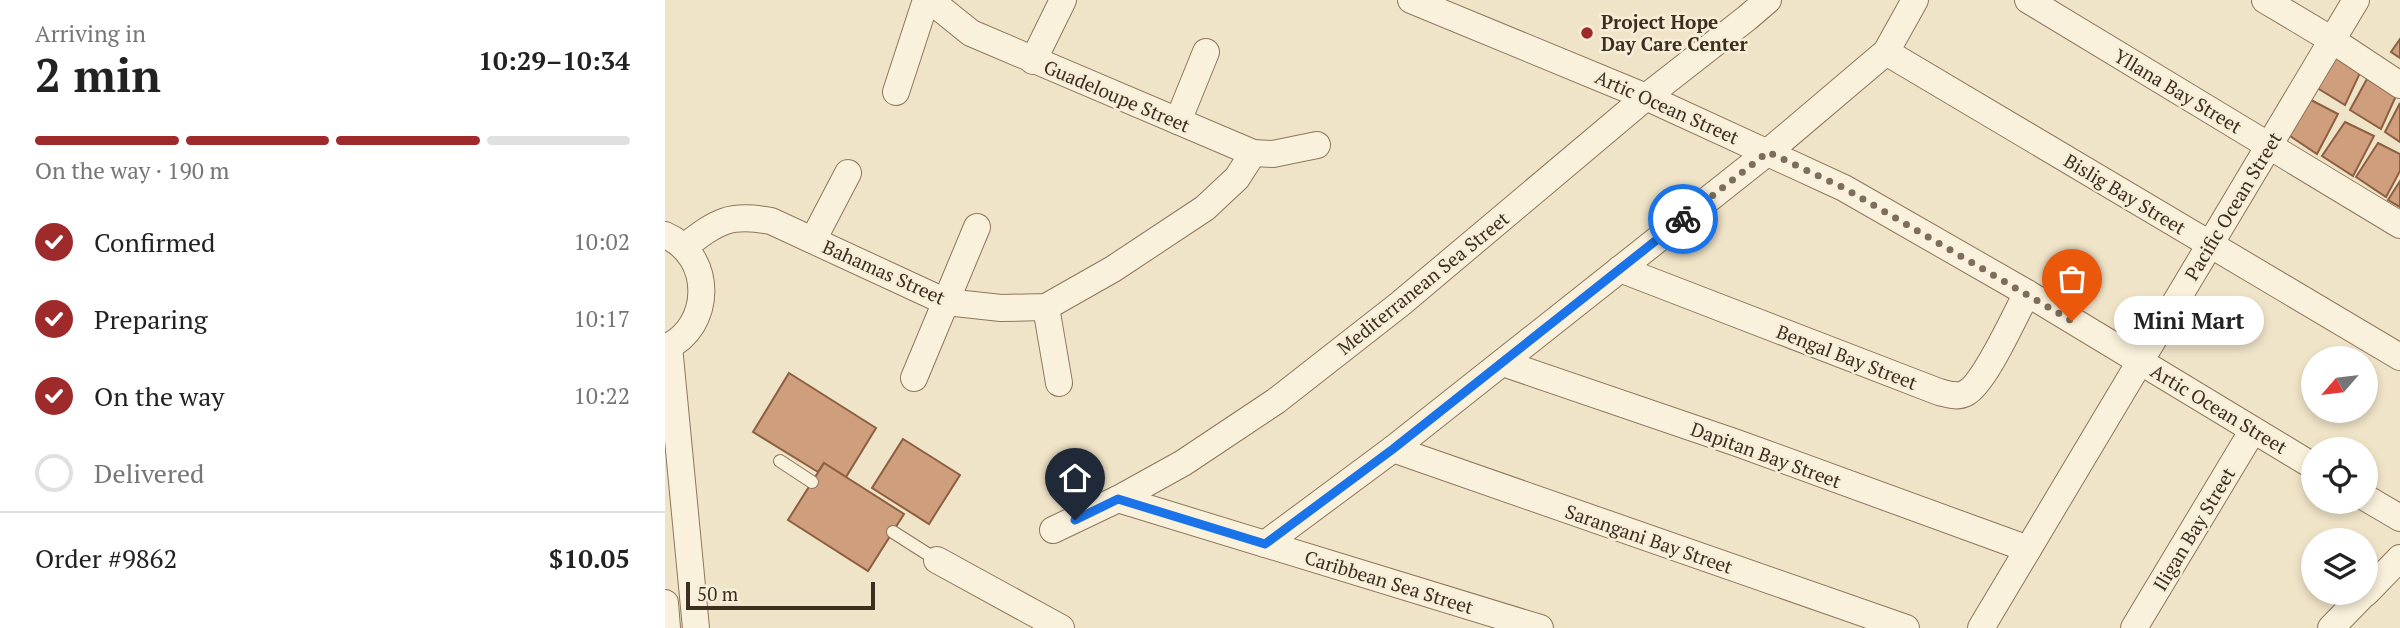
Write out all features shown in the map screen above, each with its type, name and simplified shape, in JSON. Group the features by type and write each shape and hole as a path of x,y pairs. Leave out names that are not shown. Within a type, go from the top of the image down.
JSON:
{"street":[{"name":"Guadeloupe Street","path":"928,0 971,33 1252,153 1273,154 1317,145"},
{"path":"896,92 928,0"},
{"path":"1033,61 1063,0"},
{"name":"Artic Ocean Street","path":"1411,0 1646,97 1844,188 2027,293 2301,459"},
{"name":"Mediterranean Sea Street","path":"1053,530 1118,499 1183,463 1276,401 1400,304 1646,97 1767,0"},
{"path":"1265,544 1393,449 1768,152 1886,52 1915,0"},
{"name":"Yllana Bay Street","path":"2028,0 2400,225"},
{"path":"2266,0 2400,85"},
{"name":"Pacific Ocean Street","path":"1981,628 2356,0"},
{"path":"1178,121 1206,52"},
{"name":"Bislig Bay Street","path":"1886,52 2400,357"},
{"name":"Bahamas Street","path":"674,241 718,222 752,217 771,221 946,302 1001,308 1046,307 1113,269 1205,208 1237,178 1252,153"},
{"path":"813,240 848,173"},
{"path":"913,378 977,227"},
{"path":"674,241 694,260 702,292 700,309 693,324 683,337 667,347 676,530 696,628"},
{"name":"Bengal Bay Street","path":"1620,269 1939,392 1956,396 1966,393 1982,377 2027,293"},
{"path":"1046,307 1059,383"},
{"name":"Dapitan Bay Street","path":"1503,363 1737,443 2028,549"},
{"name":"Iligan Bay Street","path":"2134,628 2253,430"},
{"name":"Sarangani Bay Street","path":"1393,449 1906,628"},
{"name":"Caribbean Sea Street","path":"1118,499 1540,628"},
{"path":"2378,505 2400,518"},
{"path":"2378,581 2400,558"},
{"path":"937,560 1061,628"},
{"path":"665,603 667,628"},
{"path":"2331,628 2354,605"}],"lane":[{"path":"780,461 812,482"},
{"path":"893,532 937,560"}],"building":[{"path":"2400,39 2400,58 2391,52"},
{"path":"2331,55 2360,73 2345,105 2314,86"},
{"path":"2367,79 2396,96 2381,129 2350,110"},
{"path":"2309,99 2338,114 2317,154 2287,134"},
{"path":"2400,103 2400,142 2385,132"},
{"path":"2345,122 2374,136 2353,176 2322,156"},
{"path":"2378,143 2400,154 2400,171 2386,197 2356,177"},
{"path":"2400,181 2400,207 2388,200"},
{"path":"789,373 876,428 846,477 824,463 818,472 753,432"},
{"path":"903,439 960,475 929,524 872,488"},
{"path":"824,463 904,514 868,571 788,520"}],"way so far":[{"path":"1683,219 1768,152 1844,188 2072,321"}],"place":[{"name":"Project Hope Day Care Center","path":"1587,33"},
{"name":"Mini Mart","path":"2072,321"}],"route":[{"path":"1075,520 1118,499 1265,544 1393,449 1683,219"}]}
